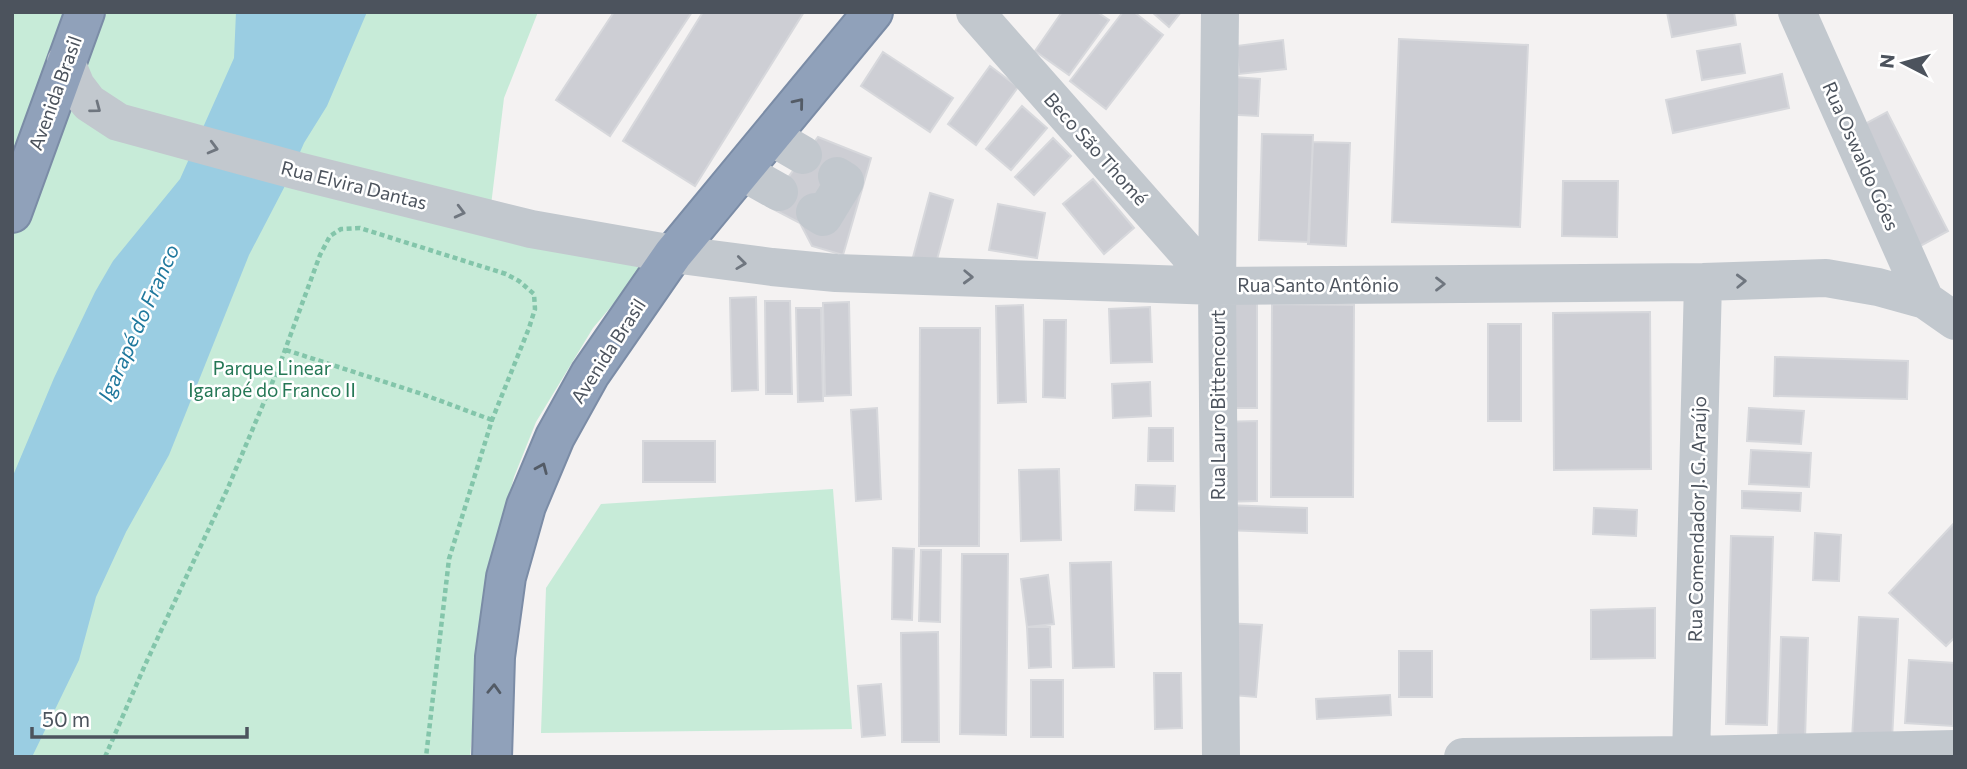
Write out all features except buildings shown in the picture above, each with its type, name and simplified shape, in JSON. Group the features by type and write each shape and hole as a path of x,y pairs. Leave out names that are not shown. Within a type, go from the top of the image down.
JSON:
{"highway":[{"name":"Avenida Brasil","path":"12,213 85,12"},
{"name":"Avenida Brasil","path":"492,757 495,657 506,578 526,506 555,437 590,374 673,254 743,172 787,146 873,12"}],"street":[{"name":"Beco São Thomé","path":"975,12 1217,286"},
{"name":"Rua Lauro Bittencourt","path":"1220,12 1217,286 1221,757"},
{"name":"Rua Oswaldo Góes","path":"1797,12 1940,311"},
{"name":"Rua Elvira Dantas","path":"66,62 76,86 89,103 118,122 531,229 673,254"},
{"path":"743,172 779,192"},
{"path":"815,212 823,217 845,181 837,176"},
{"name":"Rua Santo Antônio","path":"673,254 836,273 1217,286 1703,282 1826,278 1878,287 1940,311"},
{"name":"Rua Comendador J. G. Araújo","path":"1691,756 1703,282"},
{"path":"1463,757 1691,756 1955,749"}],"path":[{"path":"105,757 227,490 286,349 320,255 330,236 341,229 360,228 506,274 534,294 535,309 529,328 492,420 449,559 426,757"},
{"path":"286,349 492,420"}],"green space":[{"name":"Parque Linear Igarapé do Franco II","path":"12,12 538,12 504,98 488,230 647,264 593,328 536,422 514,477 486,585 470,757 12,757"},
{"path":"833,489 852,729 541,733 546,588 601,504"}],"water":[{"name":"Igarapé do Franco","path":"236,12 367,12 327,106 304,143 249,255 169,455 126,532 96,597 79,660 32,757 12,757 12,478 54,378 95,292 113,261 180,179 234,58"}]}
